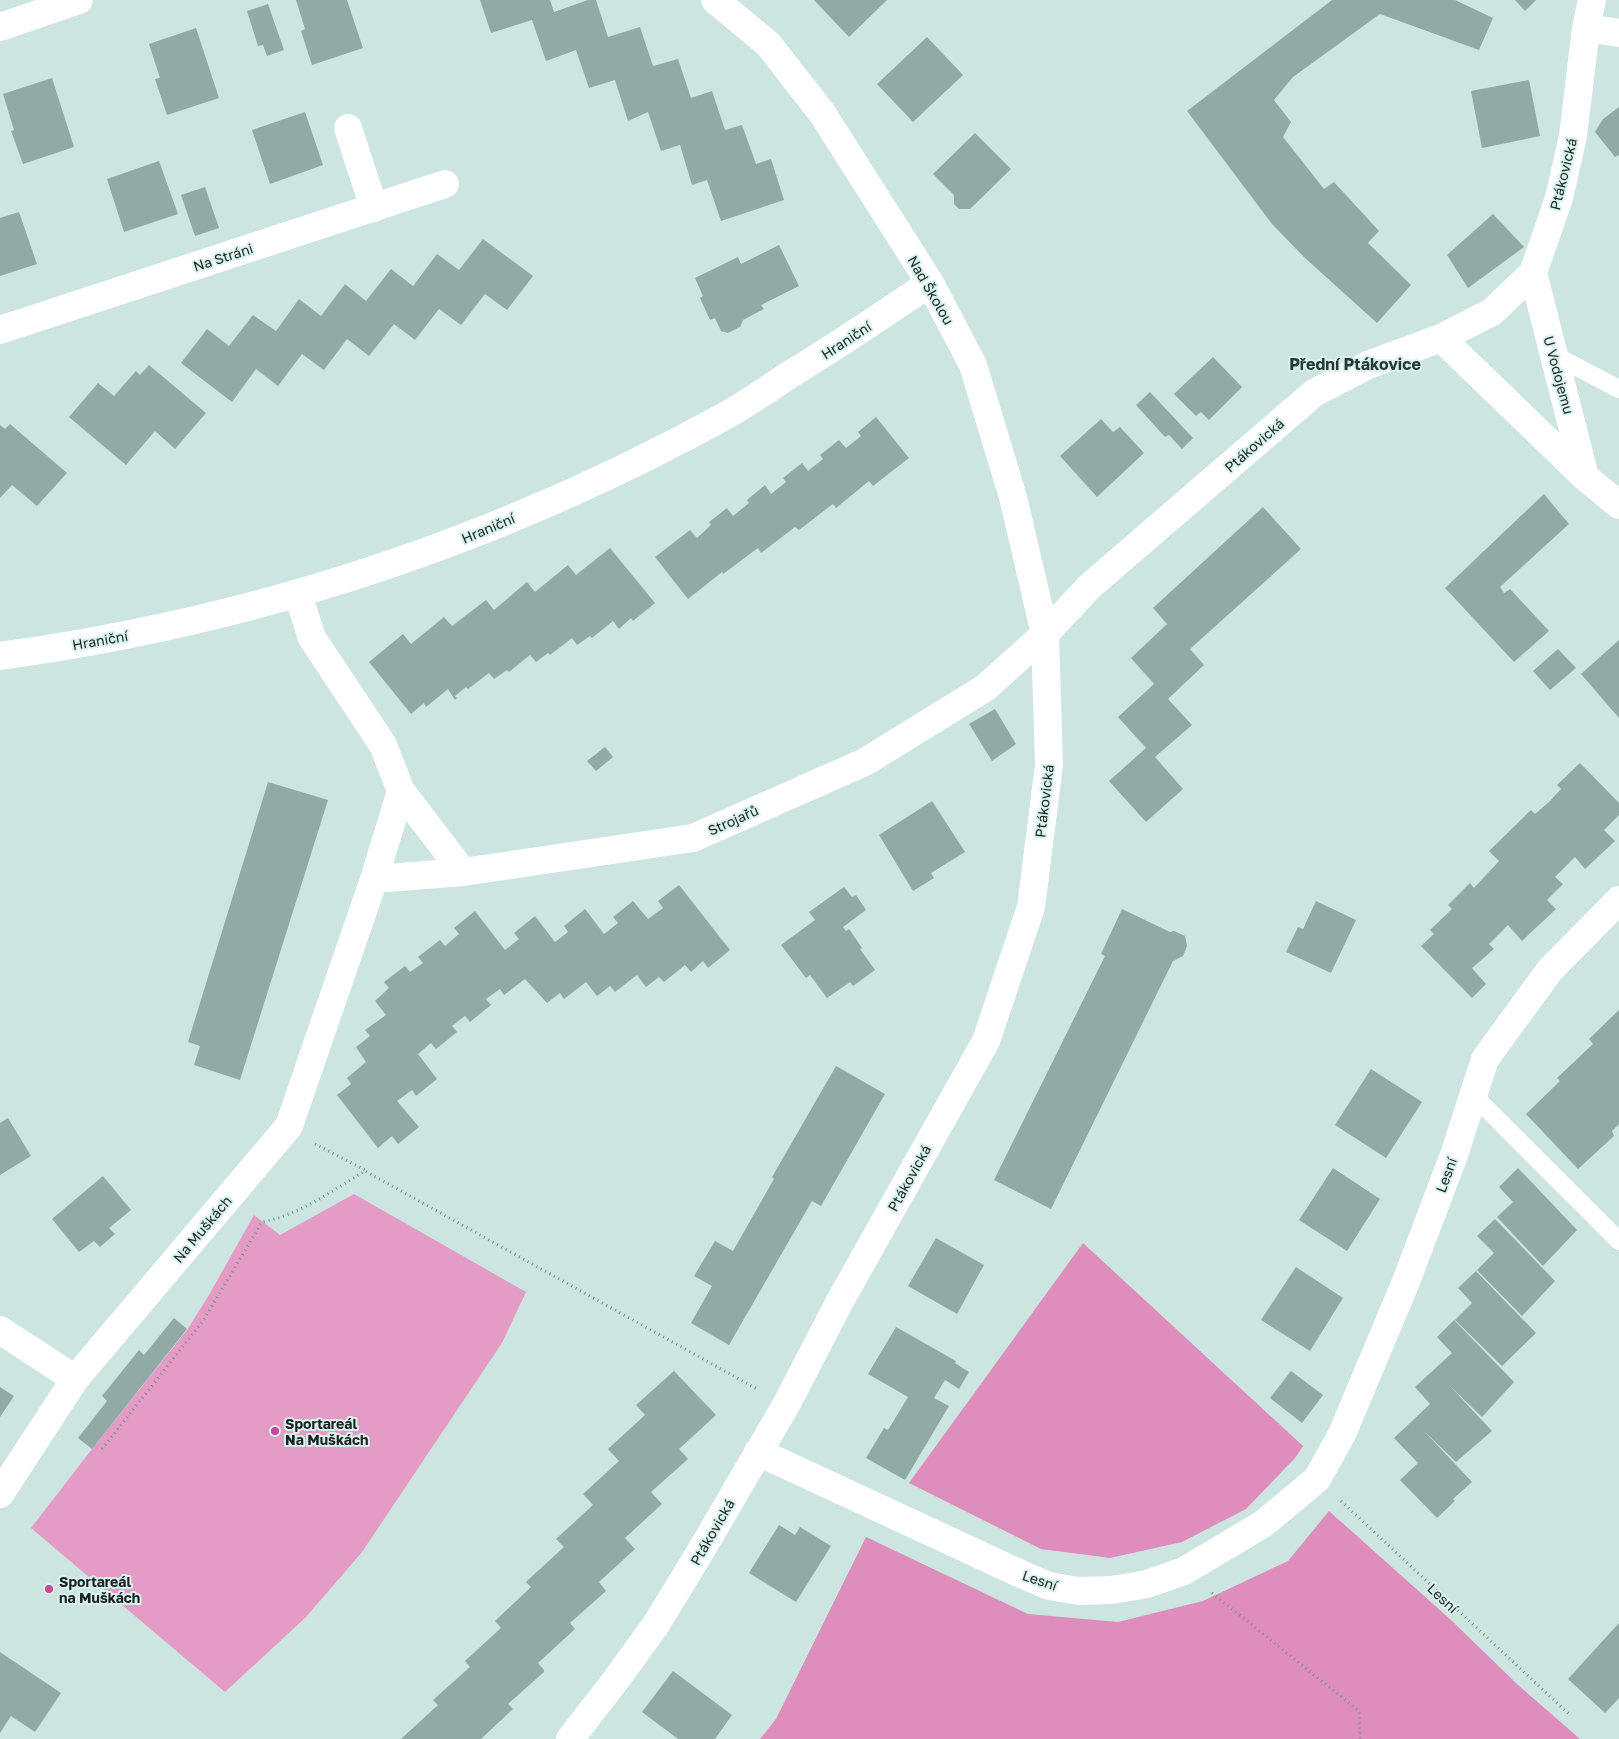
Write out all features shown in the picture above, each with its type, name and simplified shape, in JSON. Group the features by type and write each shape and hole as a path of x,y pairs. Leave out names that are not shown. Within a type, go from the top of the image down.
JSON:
{"street":[{"path":"0,27 78,0"},
{"name":"Nad Školou","path":"715,0 768,44 822,113 930,283 973,365 1013,497 1045,634"},
{"name":"Ptákovická","path":"570,1739 615,1681 654,1626 699,1554 786,1405 840,1301 986,1041 1031,907 1049,765 1045,634 1090,586 1314,393 1368,365 1441,338 1492,312 1532,273 1559,198 1573,136 1586,28 1592,0"},
{"path":"1586,28 1619,33"},
{"path":"348,128 374,208"},
{"name":"Na Stráni","path":"0,330 445,184"},
{"name":"U Vodojemu","path":"1532,273 1585,477"},
{"name":"Hraniční","path":"0,656 48,650 167,628 298,594 371,572 455,542 600,480 726,415 863,329 930,283"},
{"path":"1441,338 1585,477 1619,505"},
{"path":"298,594 312,638 383,745 401,791 463,872"},
{"name":"Strojařů","path":"374,879 463,872 693,838 865,762 985,688 1045,634"},
{"name":"Na Muškách","path":"0,1494 75,1379 289,1126 374,879 401,791"},
{"name":"Lesní","path":"758,1452 1021,1574 1049,1586 1078,1591 1112,1590 1147,1584 1184,1571 1263,1524 1317,1478 1342,1434 1405,1284 1454,1155 1485,1060 1550,970 1619,900"},
{"path":"0,1330 75,1379"}],"lane":[{"path":"1554,355 1619,389"},
{"path":"1474,1096 1619,1241"}],"path":[{"path":"310,1142 366,1171 786,1405"},
{"path":"102,1449 203,1322 262,1222 278,1219 306,1206 366,1171"},
{"name":"Lesní","path":"1317,1478 1571,1716"},
{"path":"1184,1571 1359,1711 1360,1739"}],"shaded area":[{"name":"Sportareál Na Muškách","path":"354,1194 526,1292 502,1343 362,1552 306,1617 225,1692 31,1528 187,1330 254,1215 280,1235"},
{"path":"1083,1243 1303,1446 1295,1458 1246,1509 1182,1542 1110,1558 1041,1549 909,1483"},
{"path":"1329,1511 1451,1620 1518,1685 1580,1739 760,1739 776,1719 866,1537 1028,1614 1118,1622 1203,1601 1288,1561"}],"building":[{"path":"296,0 347,0 363,48 312,65 301,31 305,29"},
{"path":"480,0 550,0 554,12 588,0 596,0 608,37 640,27 653,66 678,59 691,98 712,91 725,130 742,125 756,164 771,159 784,200 721,221 707,180 692,185 680,145 661,151 648,112 628,121 615,80 589,88 576,50 546,61 532,20 491,33"},
{"path":"814,0 887,0 849,37"},
{"path":"1332,0 1455,0 1493,18 1479,50 1380,14 1293,77 1274,100 1291,122 1283,137 1324,189 1334,182 1379,231 1368,243 1411,285 1377,323 1305,258 1272,224 1187,111"},
{"path":"1515,0 1536,0 1525,11"},
{"path":"268,4 284,50 267,56 263,45 258,46 247,11"},
{"path":"196,28 219,98 167,115 155,79 160,78 149,44"},
{"path":"927,37 963,75 913,122 877,84"},
{"path":"52,78 74,147 23,164 11,131 14,130 3,94"},
{"path":"1529,80 1540,136 1482,148 1471,91"},
{"path":"1619,107 1619,155 1615,157 1595,132 1603,119"},
{"path":"305,112 323,165 270,184 252,130"},
{"path":"975,133 1011,169 970,209 959,209 954,204 954,195 933,174"},
{"path":"159,161 178,214 124,232 107,179"},
{"path":"205,187 219,228 195,236 181,195"},
{"path":"19,212 37,264 0,276 0,218"},
{"path":"1493,214 1524,247 1468,288 1447,255"},
{"path":"483,239 533,276 507,310 485,294 461,325 439,309 415,340 394,324 369,356 347,339 324,370 302,354 278,386 256,369 232,402 181,363 207,329 229,346 253,315 276,331 299,299 321,316 345,284 366,301 391,269 413,286 437,254 459,270"},
{"path":"779,245 799,286 761,305 764,309 743,320 740,327 728,333 721,331 715,318 710,320 700,298 703,296 695,278 738,257 741,264"},
{"path":"1213,357 1242,387 1209,420 1201,412 1196,416 1174,394"},
{"path":"149,365 206,413 175,449 155,431 126,465 69,417 98,383 114,396 136,371 140,375"},
{"path":"1150,392 1193,438 1182,449 1169,435 1165,437 1136,405"},
{"path":"876,417 909,458 873,486 869,481 836,508 833,504 799,530 795,527 761,553 758,548 723,574 722,572 688,599 655,557 690,530 697,538 711,525 709,522 727,508 733,516 749,503 747,500 765,485 771,494 786,482 783,478 802,463 808,471 823,459 820,455 839,440 846,448 861,436 858,432"},
{"path":"1101,419 1113,432 1120,427 1144,453 1097,497 1060,456"},
{"path":"10,424 67,473 37,506 12,485 0,498 0,425 5,429"},
{"path":"1544,494 1569,524 1500,587 1504,593 1510,589 1549,631 1514,662 1445,588"},
{"path":"1263,507 1301,549 1190,649 1204,665 1168,699 1192,725 1155,757 1183,789 1146,822 1109,781 1146,748 1118,717 1154,684 1131,658 1167,624 1153,608"},
{"path":"610,548 655,603 633,621 631,618 619,629 613,621 592,638 590,636 577,645 572,638 550,655 548,653 536,662 530,655 509,672 507,670 494,679 489,673 468,689 466,687 455,696 457,698 455,700 448,689 426,707 424,703 411,714 369,662 403,634 411,644 444,617 452,626 486,600 494,610 527,582 535,592 568,565 576,575"},
{"path":"1619,640 1619,718 1581,674"},
{"path":"1558,649 1576,668 1550,690 1533,671"},
{"path":"995,709 1016,744 992,761 969,724"},
{"path":"605,747 613,757 596,771 587,761"},
{"path":"1580,763 1619,803 1619,815 1604,830 1615,841 1585,869 1575,857 1555,877 1563,884 1547,900 1556,909 1522,941 1508,925 1489,944 1494,949 1472,968 1486,984 1472,998 1421,946 1434,934 1430,930 1452,909 1448,905 1470,883 1474,888 1499,861 1489,851 1531,810 1535,814 1549,802 1561,789 1557,785"},
{"path":"268,782 328,800 240,1080 194,1065 200,1046 188,1042"},
{"path":"932,801 965,852 931,873 934,878 913,891 879,835"},
{"path":"679,885 730,950 708,968 703,961 691,972 685,965 664,982 659,977 646,987 637,975 615,992 610,986 597,996 586,982 564,999 560,993 547,1003 525,979 504,995 500,989 486,999 491,1005 470,1022 465,1016 452,1026 457,1032 436,1049 431,1043 418,1054 437,1079 416,1096 412,1090 397,1101 419,1127 398,1144 392,1136 378,1148 337,1095 351,1084 347,1078 366,1062 356,1047 370,1036 365,1030 386,1015 375,1001 389,988 384,982 405,966 410,972 423,963 418,957 440,940 445,946 459,934 454,928 475,911 505,950 519,939 514,933 535,916 555,942 568,932 564,926 585,909 604,934 618,923 613,917 633,901 648,919 663,908 658,901"},
{"path":"844,887 852,897 856,895 866,910 843,927 846,931 849,929 875,970 853,986 850,982 827,998 810,975 806,978 781,945 815,920 809,912"},
{"path":"1316,901 1356,920 1331,973 1286,952 1298,927 1303,929"},
{"path":"1122,909 1170,932 1174,931 1185,936 1187,946 1183,956 1173,961 1051,1209 994,1180 1105,956 1101,954"},
{"path":"1619,1010 1619,1124 1612,1131 1614,1136 1578,1169 1526,1114 1560,1081 1557,1078 1593,1044 1589,1039"},
{"path":"836,1066 885,1094 821,1206 812,1201 729,1345 691,1323 712,1286 694,1276 715,1241 733,1251 774,1179 772,1177"},
{"path":"1371,1069 1422,1102 1386,1158 1335,1125"},
{"path":"8,1118 31,1156 0,1175 0,1123"},
{"path":"1333,1168 1380,1199 1347,1251 1299,1220"},
{"path":"1518,1168 1577,1230 1543,1266 1497,1217 1513,1202 1499,1187"},
{"path":"103,1176 131,1210 109,1228 115,1234 100,1247 94,1241 79,1252 52,1219"},
{"path":"1495,1219 1555,1281 1522,1316 1477,1270 1494,1253 1477,1236"},
{"path":"936,1238 984,1265 957,1314 908,1286"},
{"path":"1296,1267 1343,1298 1310,1351 1261,1320"},
{"path":"1476,1271 1536,1333 1502,1366 1455,1320 1472,1303 1458,1288"},
{"path":"174,1318 187,1329 92,1449 78,1438 107,1401 102,1396 139,1350 144,1355"},
{"path":"1454,1320 1514,1382 1482,1417 1449,1385 1492,1431 1456,1462 1424,1431 1472,1482 1453,1499 1455,1501 1437,1518 1400,1480 1418,1463 1394,1438 1430,1404 1415,1387 1452,1353 1437,1337"},
{"path":"896,1327 956,1361 955,1363 969,1372 959,1389 945,1380 934,1398 949,1406 905,1480 866,1458 884,1428 888,1430 908,1397 868,1374"},
{"path":"674,1371 716,1415 679,1449 688,1459 651,1492 662,1504 625,1538 635,1549 599,1582 606,1591 570,1623 575,1629 538,1663 544,1672 508,1704 513,1709 481,1739 401,1739 438,1705 433,1700 470,1667 465,1661 501,1628 495,1621 531,1587 526,1582 564,1547 556,1539 593,1505 583,1494 619,1461 608,1449 645,1415 636,1405"},
{"path":"1291,1371 1323,1395 1302,1423 1270,1398"},
{"path":"0,1387 14,1396 0,1417"},
{"path":"779,1525 795,1535 800,1527 831,1546 796,1602 749,1573"},
{"path":"1619,1623 1619,1698 1605,1713 1568,1679"},
{"path":"0,1652 61,1693 35,1732 11,1716 0,1733"},
{"path":"673,1671 732,1715 715,1739 678,1739 642,1712"}],"place":[{"name":"Sportareál Na Muškách","path":"275,1431"},
{"name":"Sportareál na Muškách","path":"49,1589"}],"district":[{"name":"Přední Ptákovice","path":"1355,364"}]}
